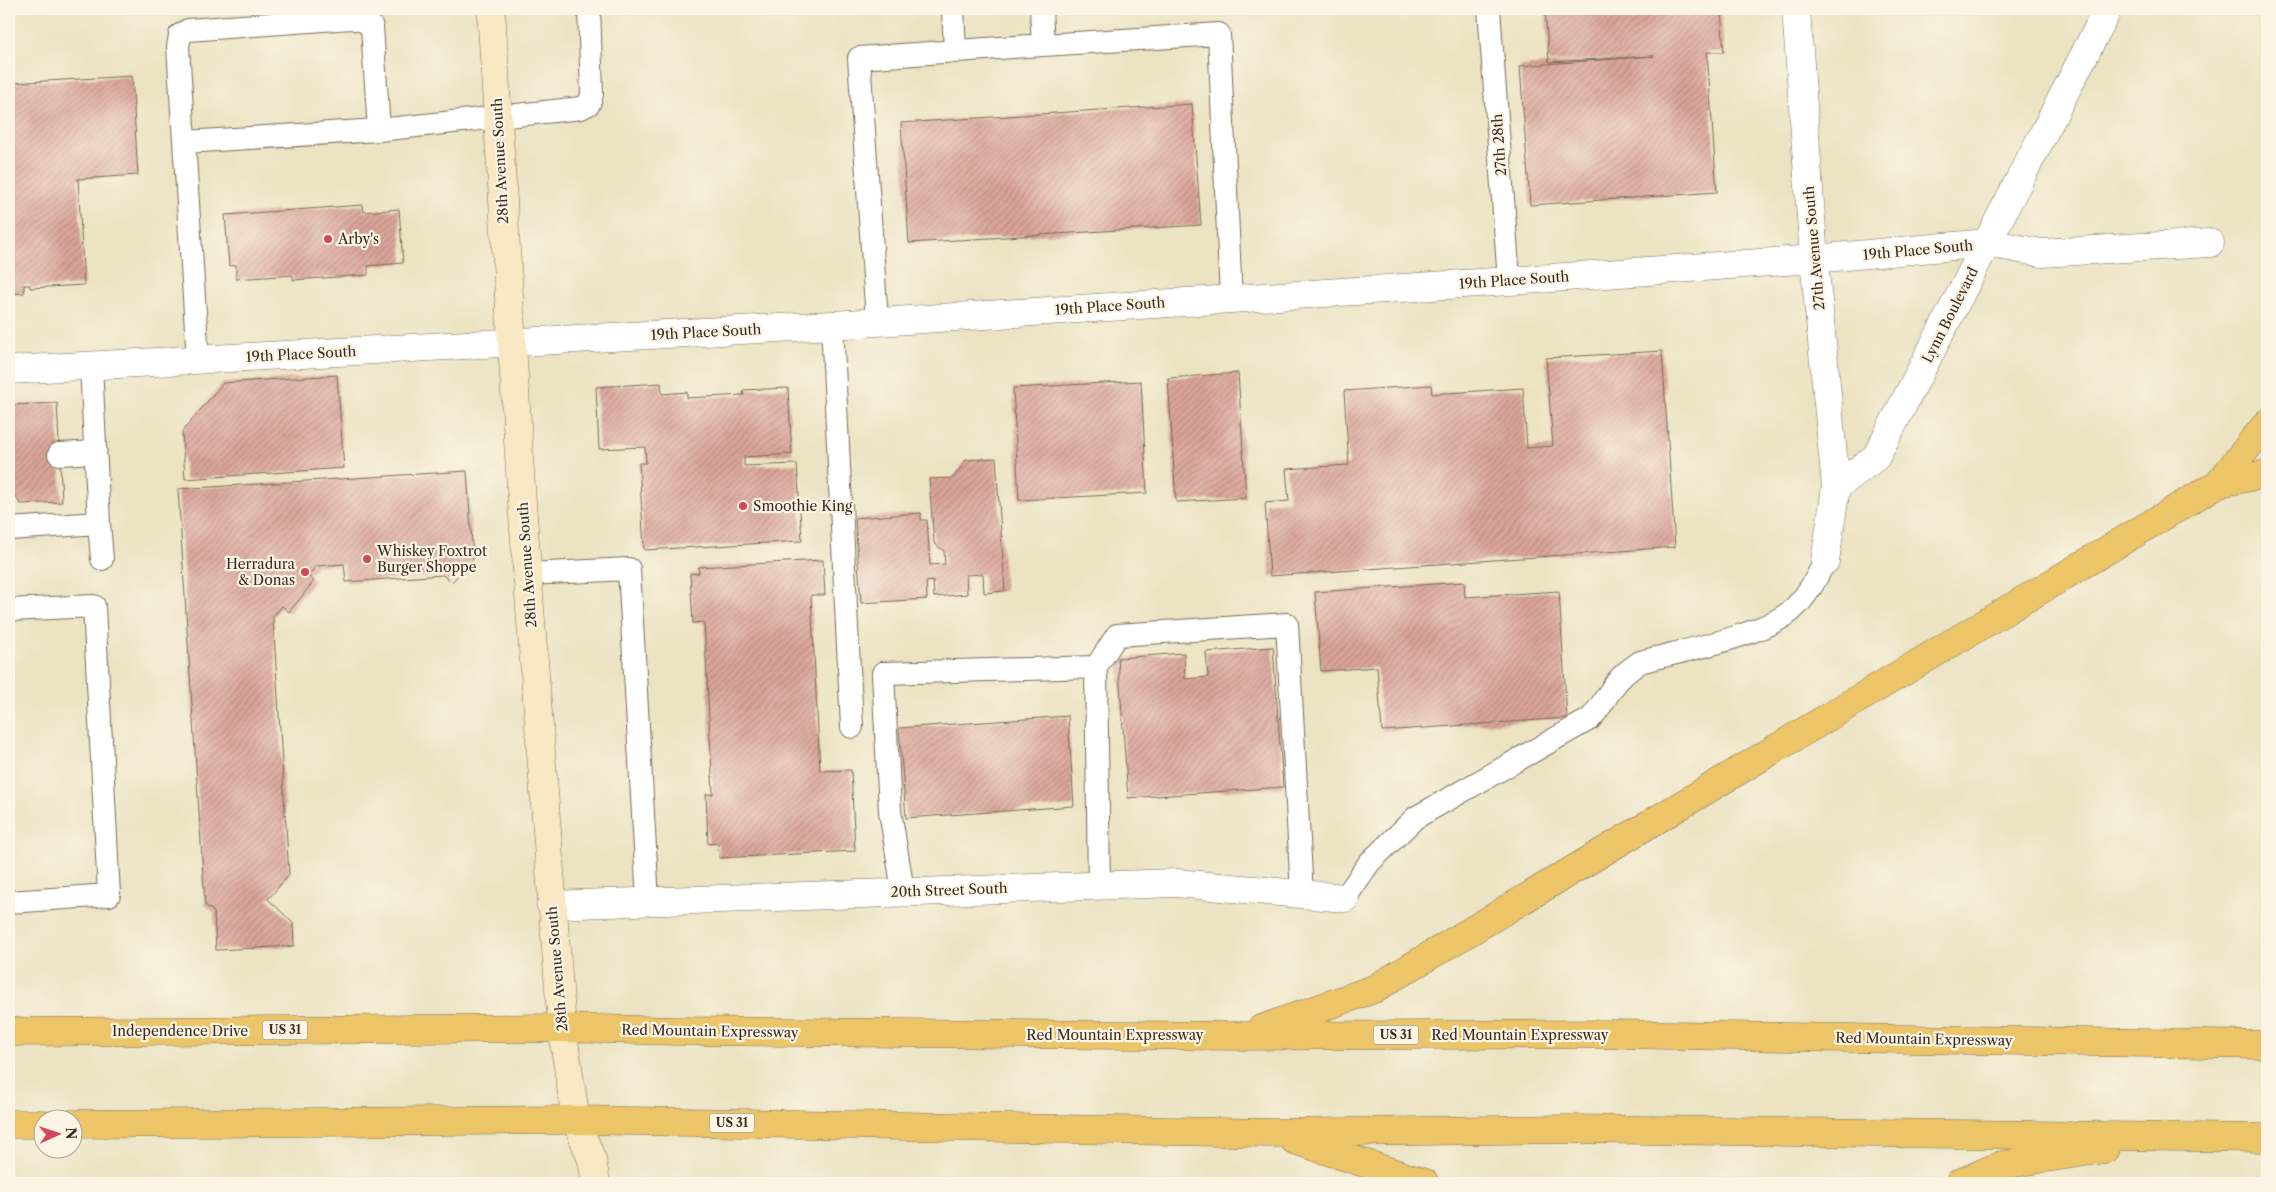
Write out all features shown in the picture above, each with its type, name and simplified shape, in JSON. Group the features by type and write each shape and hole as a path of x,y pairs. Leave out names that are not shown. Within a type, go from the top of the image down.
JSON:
{"main road":[{"path":"2219,483 2267,423"},
{"path":"1240,1036 1374,988 2219,483 2267,474"},
{"name":"Red Mountain Expressway","path":"562,1028 678,1031 1240,1036 1614,1034 2267,1045"},
{"name":"Independence Drive","path":"9,1032 562,1028"},
{"name":"US 31","path":"82,1124 576,1120 1273,1133 1566,1129 2257,1138"},
{"path":"9,1124 32,1124"},
{"path":"1273,1133 1425,1183"},
{"path":"1959,1183 2001,1165 2186,1138"}],"street":[{"name":"28th Avenue South","path":"491,9 511,342 562,1028 576,1120 592,1160 596,1183"},
{"name":"27th Avenue South","path":"1796,9 1814,259 1836,486"},
{"name":"Lynn Boulevard","path":"1836,486 1876,456 2108,9"},
{"name":"19th Place South","path":"9,370 832,325 1509,281 1814,259 1987,243 2042,253 2210,243"},
{"path":"1825,560 1836,486"},
{"name":"20th Street South","path":"552,905 1176,883 1345,898"}],"lane":[{"path":"185,142 379,130 581,108 589,104 592,94 593,78 589,9"},
{"path":"953,9 956,52"},
{"path":"1041,9 1043,45"},
{"name":"27th 28th","path":"1489,9 1509,281"},
{"path":"198,360 178,47 180,35 188,30 342,19 364,21 372,27 379,130"},
{"path":"877,321 858,58 1219,34 1232,299"},
{"path":"832,325 852,727"},
{"path":"91,366 102,559"},
{"path":"59,454 95,452"},
{"path":"9,529 100,523"},
{"path":"1345,898 1368,863 1415,818 1590,719 1602,707 1610,690 1625,672 1640,662 1764,628 1771,624 1790,611 1806,595 1825,560"},
{"path":"528,574 629,569 648,901"},
{"path":"9,610 94,606 109,894 9,902"},
{"path":"1099,885 1096,667 1117,635 1287,624 1302,894"},
{"path":"904,892 890,811 883,673 1096,667"}],"building":[{"path":"9,9 12,9 13,30 9,30"},
{"path":"1545,9 1721,9 1724,52 1707,52 1717,192 1530,205 1520,66 1654,56 1549,62"},
{"path":"132,76 138,175 78,179 84,285 30,288 30,285 24,285 24,293 9,294 9,86 11,86 11,83"},
{"path":"1192,104 1201,225 909,243 901,123"},
{"path":"363,205 364,212 399,209 403,263 368,266 368,275 293,280 293,275 236,279 236,265 229,266 225,215"},
{"path":"1662,351 1675,547 1270,576 1265,503 1289,501 1286,469 1349,465 1344,391 1431,385 1432,394 1523,388 1527,448 1553,446 1546,358"},
{"path":"1238,373 1246,498 1176,502 1168,378"},
{"path":"337,375 344,468 185,479 182,432 223,383"},
{"path":"1141,381 1147,493 1019,500 1013,388"},
{"path":"661,383 662,394 687,392 687,398 744,395 743,390 788,388 792,454 744,457 744,466 797,464 802,541 644,550 639,463 646,463 645,447 599,449 596,387"},
{"path":"57,403 62,502 20,504 9,484 9,405"},
{"path":"996,458 1005,591 984,593 983,574 966,575 967,594 934,597 933,581 926,582 927,599 861,603 855,518 921,513 921,520 927,520 930,565 945,564 944,551 934,543 929,479 953,478 966,460"},
{"path":"467,471 473,559 451,583 443,575 346,582 344,564 316,566 308,576 314,581 289,612 282,606 273,617 289,875 268,899 293,923 294,946 216,950 214,912 205,905 178,489"},
{"path":"823,560 825,595 811,595 820,771 851,770 855,851 719,858 718,843 708,844 706,794 713,794 704,622 693,623 690,574 699,573 698,567"},
{"path":"1464,582 1465,597 1559,591 1567,718 1382,731 1377,667 1321,671 1315,592"},
{"path":"1273,647 1283,787 1128,798 1118,658 1184,653 1185,679 1208,677 1206,652"},
{"path":"1068,716 1074,806 906,818 899,728"}],"place":[{"name":"Arby's","path":"328,239"},
{"name":"Smoothie King","path":"743,506"},
{"name":"Whiskey Foxtrot Burger Shoppe","path":"367,559"},
{"name":"Herradura & Donas","path":"305,572"}]}
